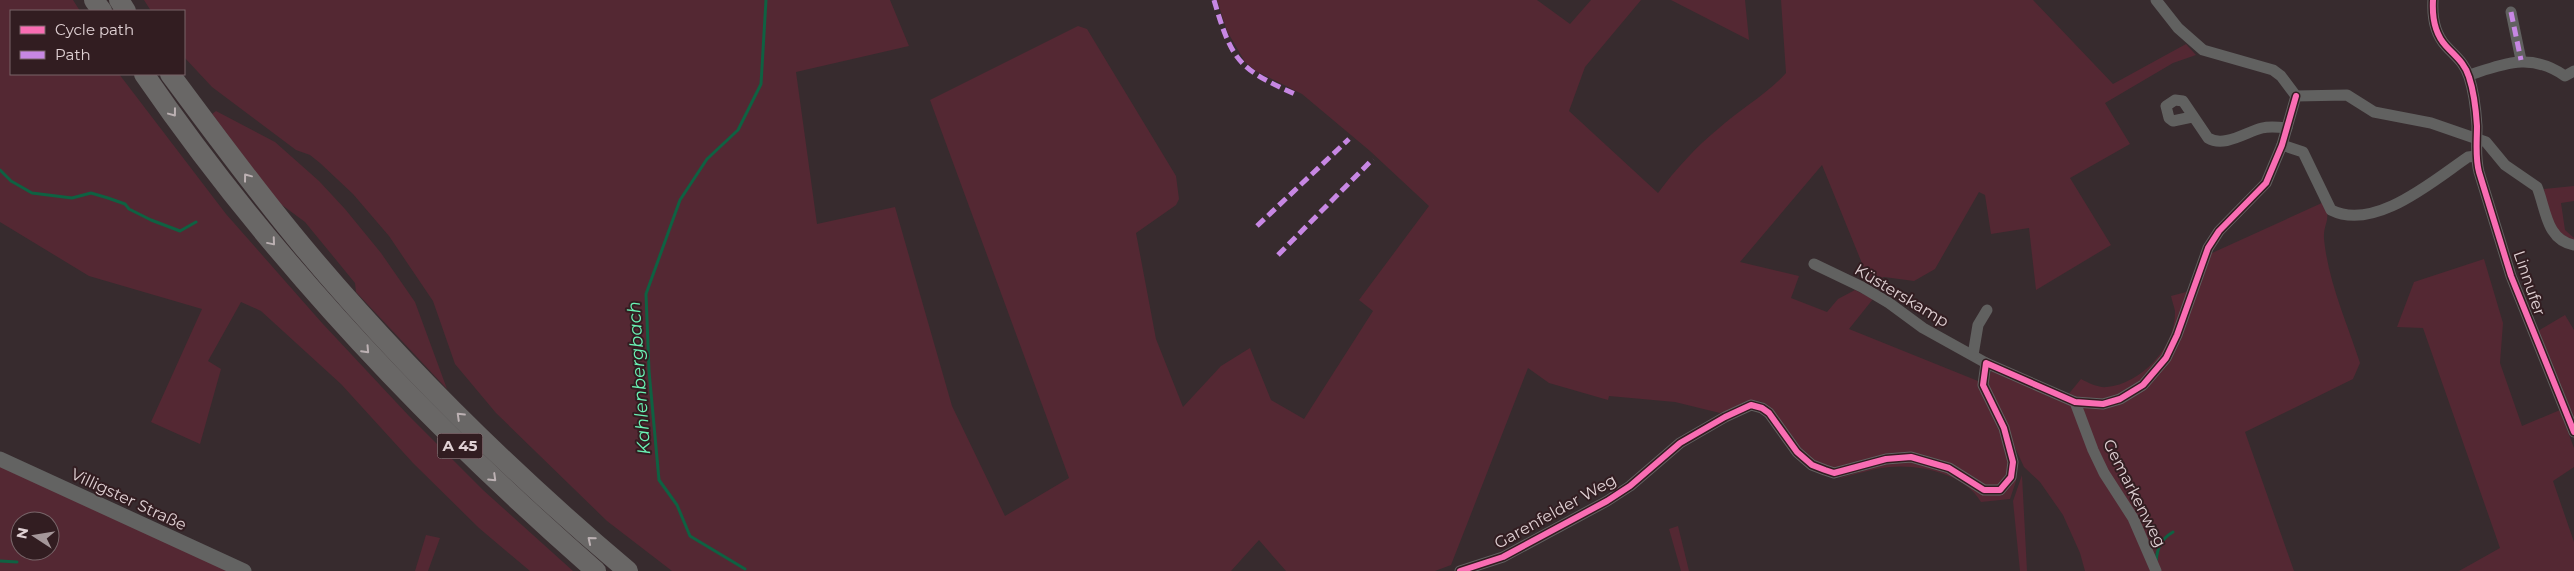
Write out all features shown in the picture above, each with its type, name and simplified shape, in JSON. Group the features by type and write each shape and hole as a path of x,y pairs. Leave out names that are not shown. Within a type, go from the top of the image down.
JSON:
{"highway":[{"name":"A 45","path":"145,75 243,208 333,314 428,415 529,513 596,571"},
{"name":"A 45","path":"171,75 252,185 345,295 449,406 577,528 628,571"}],"main road":[{"name":"Villigster Straße","path":"0,459 244,571"}],"street":[{"path":"2156,0 2178,28 2202,50 2273,70 2296,96"},
{"path":"2433,0 2433,22 2437,33 2469,75 2521,60 2537,63 2565,76 2574,71"},
{"path":"2511,12 2521,60"},
{"name":"Linnufer","path":"2469,75 2476,116 2476,156 2479,172 2512,276 2574,432"},
{"path":"2296,96 2347,95 2374,112 2431,123 2486,142 2504,165 2537,187 2545,217 2554,233 2563,243 2574,245"},
{"path":"1986,363 2075,402 2103,404 2120,399 2152,377 2166,358 2177,335 2208,248 2219,231 2266,183 2282,145 2296,96"},
{"path":"2192,117 2208,138 2218,142 2263,128 2287,128"},
{"path":"2282,145 2304,152 2332,210 2367,214 2388,209 2468,157 2476,156"},
{"name":"Küsterskamp","path":"1814,264 1862,287 1889,303 1923,328 1986,363"},
{"path":"1973,355 1978,325 1988,310"},
{"name":"Garenfelder Weg","path":"1460,571 1502,557 1607,501 1630,486 1680,443 1725,417 1751,405 1769,413 1797,452 1812,465 1825,470 1834,473 1886,459 1911,457 1949,468 1984,490 2000,490 2011,476 2013,462 2004,428 1983,385 1986,363"},
{"name":"Gemarkenweg","path":"2075,402 2100,465 2133,518 2156,571"}],"shaded area":[{"path":"0,0 73,0 79,10 10,10 10,75 120,75 226,214 322,323 409,416 483,490 573,571 530,571 479,528 413,463 341,384 261,311 241,302 208,361 221,369 200,444 151,422 202,309 89,276 0,222"},
{"path":"144,0 890,0 909,46 796,72 817,224 895,207 952,406 1005,516 1069,478 930,100 1078,26 1087,29 1176,176 1179,199 1176,205 1136,233 1156,339 1183,407 1221,366 1250,348 1271,400 1304,419 1373,311 1359,300 1429,206 1370,151 1302,94 1256,71 1245,62 1227,31 1217,0 1537,0 1570,24 1591,0 1641,0 1585,67 1569,111 1658,193 1702,143 1786,73 1781,0 2033,0 2113,84 2186,44 2196,55 2173,63 2105,103 2130,144 2070,178 2111,245 2036,290 2029,228 1991,234 1985,195 1979,192 1935,269 1914,281 1884,277 1870,283 1822,165 1740,262 1799,276 1791,298 1827,312 1838,299 1855,290 1873,299 1849,329 1978,381 1991,406 2010,459 2007,480 1989,489 1937,460 1832,468 1811,460 1762,402 1756,400 1745,402 1726,412 1720,413 1675,402 1609,396 1608,400 1549,383 1528,368 1451,565 1435,571 1286,571 1259,540 1231,571 672,571 607,521 496,413 455,364 433,301 389,236 353,194 310,155 296,150 212,87 185,58 185,10 150,10"},
{"path":"1671,0 1745,0 1749,40"},
{"path":"216,111 275,142 319,181 345,209 381,253 415,302 447,389 356,292 355,283 305,222 278,202 212,114"},
{"path":"2574,186 2574,201 2561,203 2565,230 2574,238 2574,241 2555,226 2549,214 2544,189"},
{"path":"2324,202 2327,218 2324,239 2329,270 2360,363 2353,379 2245,432 2294,571 2160,571 2067,396 2081,379 2100,387 2107,387 2132,379 2144,371 2163,350 2170,338 2175,311 2171,296 2186,292 2212,253"},
{"path":"2484,259 2503,323 2500,363 2522,426 2560,410 2574,448 2574,467 2553,481 2574,542 2574,571 2459,571 2500,548 2423,328 2397,327 2414,282"},
{"path":"2565,315 2574,330 2574,418 2538,331"},
{"path":"1994,368 2072,405 2128,516 2152,571 2085,571 2080,553 2063,515 2040,482 2024,467 1989,391 1987,378"},
{"path":"1893,461 1929,463 1993,494 2017,466 2016,481 2010,499 1981,502 1974,492 1964,484 1928,469 1902,466 1871,470 1837,479"},
{"path":"0,466 244,571 0,571"},
{"path":"2022,475 2027,571 2020,571 2013,501"},
{"path":"1678,526 1689,571 1681,571 1669,529"},
{"path":"426,535 440,538 428,571 415,571"}],"waterway":[{"name":"Kahlenbergbach","path":"745,569 690,536 677,505 659,480 649,371 646,294 680,200 707,159 738,130 761,84 766,0"},
{"path":"0,170 11,181 32,193 72,198 91,193 125,204 129,209 151,220 180,231 196,222"},
{"path":"2156,562 2160,544 2173,532"},
{"path":"0,561 17,562"}],"marked path":[{"path":"1214,0 1226,37 1240,61 1262,78 1297,95"},
{"path":"2511,12 2521,60"},
{"path":"1257,226 1349,139"},
{"path":"1278,255 1373,159"}],"cycle path":[{"path":"2433,0 2436,30 2442,41 2462,64 2471,83 2477,120 2479,172 2511,276 2574,432"},
{"path":"1460,571 1503,557 1607,501 1630,486 1680,443 1725,417 1751,405 1762,408 1769,413 1797,452 1812,465 1825,470 1834,473 1886,459 1911,457 1949,468 1984,490 2000,490 2011,477 2013,462 2004,428 1983,385 1986,363 2075,402 2103,404 2120,399 2143,385 2166,358 2177,335 2208,248 2219,231 2266,183 2282,145 2296,96"}]}
